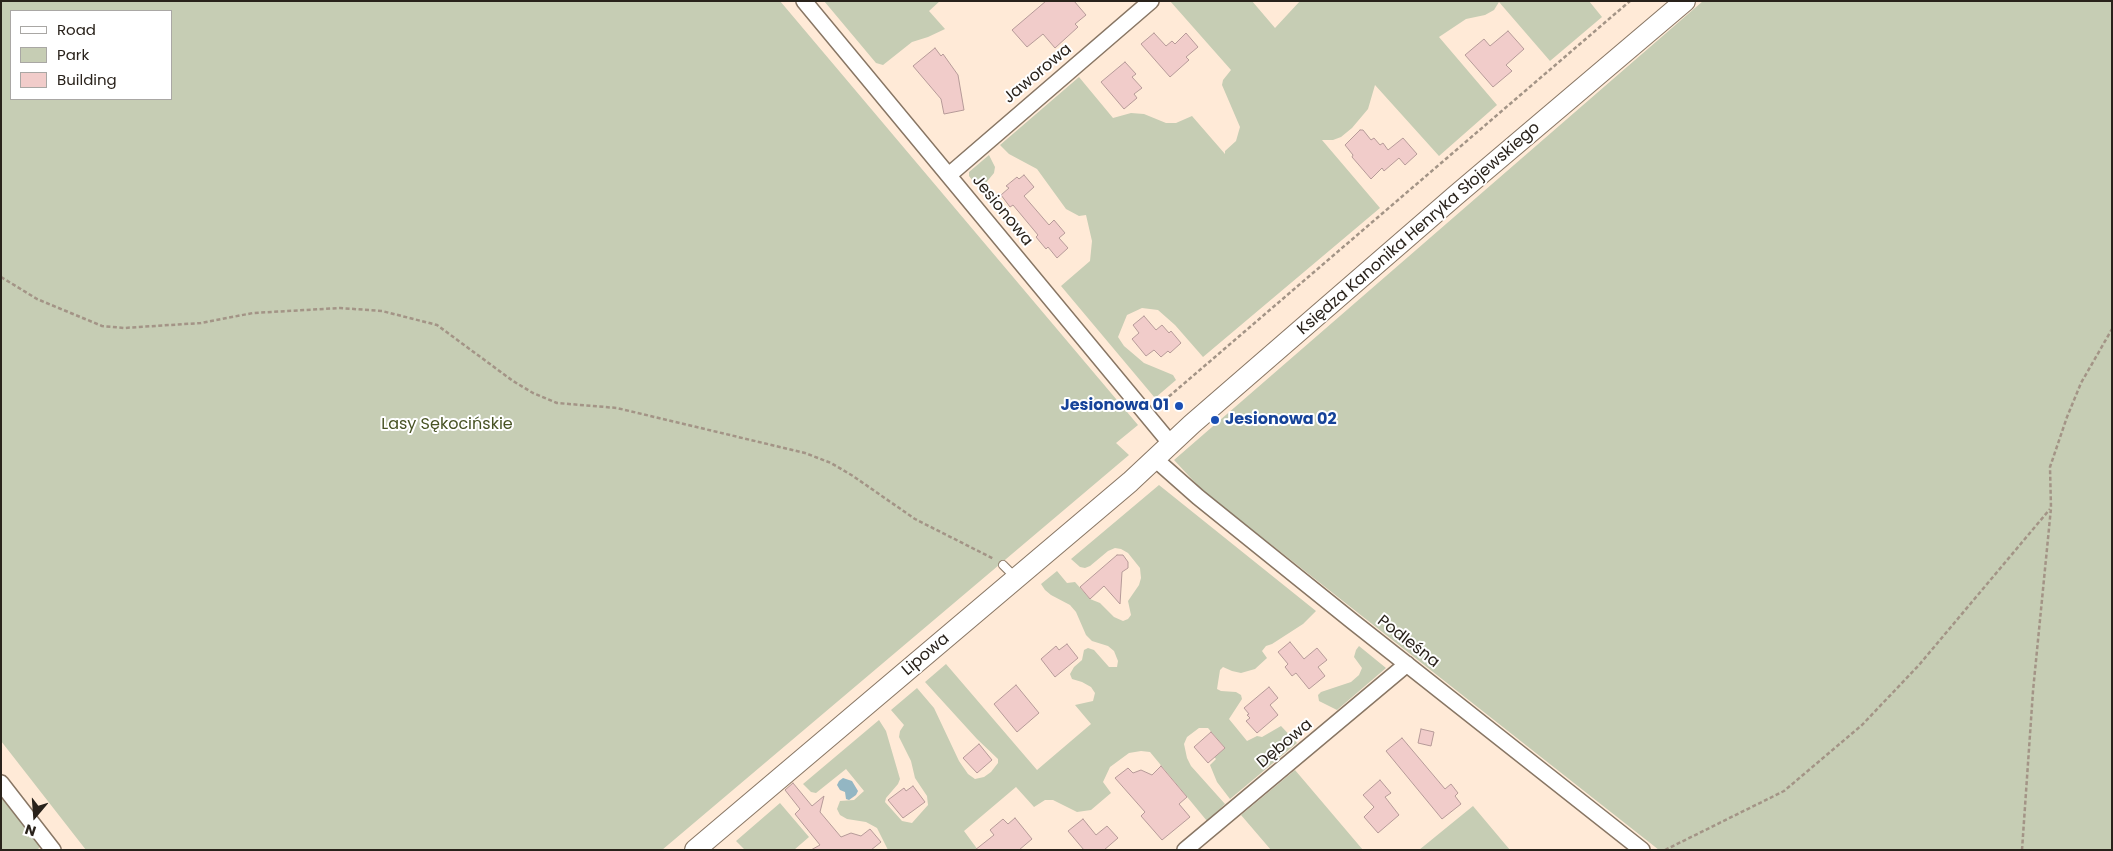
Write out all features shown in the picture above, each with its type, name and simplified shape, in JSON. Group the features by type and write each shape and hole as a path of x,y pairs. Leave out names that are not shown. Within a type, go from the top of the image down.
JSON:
{"street":[{"name":"Jesionowa","path":"804,1 1172,444"},
{"name":"Jaworowa","path":"949,175 1151,1"},
{"name":"Księdza Kanonika Henryka Słojewskiego","path":"1155,459 1192,424 1455,196 1685,1"},
{"name":"Lipowa","path":"695,850 1010,572 1155,459"},
{"name":"Podleśna","path":"1155,459 1198,497 1642,850"},
{"name":"Dębowa","path":"1185,850 1407,664"},
{"path":"1,783 53,850"}],"path":[{"path":"1148,414 1630,1"},
{"path":"1,277 36,299 102,326 124,328 192,324 253,313 340,308 382,311 437,325 513,381 533,393 557,403 617,408 805,453 831,464 853,476 915,519 1010,572"},
{"path":"2022,850 2033,691 2051,508 2050,467 2066,417 2081,383 2112,329"},
{"path":"1665,850 1784,791 1862,725 1919,664 2051,508"}],"green space":[{"name":"Lasy Sękocińskie","path":"1,1 780,1 1138,425 1116,443 1129,455 662,850 86,850 1,741"},
{"path":"824,1 940,1 929,11 945,29 912,42 883,65 876,63"},
{"path":"1170,1 1252,1 1275,28 1300,1 1589,1 1602,17 1550,61 1499,2 1494,10 1485,15 1466,19 1439,37 1497,105 1439,156 1375,85 1368,109 1352,128 1341,137 1333,140 1322,140 1380,208 1203,357 1175,325 1158,310 1142,308 1127,315 1118,337 1124,346 1144,363 1173,375 1176,380 1155,398 1061,286 1090,261 1092,241 1086,215 1079,216 1066,209 1037,169 1009,154 1000,145 1079,77 1113,118 1131,113 1144,114 1166,123 1176,123 1192,116 1225,154 1225,151 1236,141 1240,127 1222,85 1223,80 1231,70"},
{"path":"1703,1 2112,1 2112,850 1659,850 1202,490 1174,460"},
{"path":"989,155 995,167 994,173 980,190 969,176 969,172"},
{"path":"1159,485 1316,611 1303,624 1266,646 1262,651 1267,658 1255,669 1241,673 1223,667 1220,670 1217,689 1236,692 1241,695 1242,699 1229,719 1247,741 1257,736 1262,737 1281,726 1297,743 1230,799 1217,782 1210,765 1216,759 1214,757 1225,748 1208,728 1199,728 1187,737 1184,744 1191,766 1225,804 1207,821 1150,752 1141,751 1129,753 1110,767 1103,782 1111,793 1091,810 1077,812 1053,800 1045,800 1034,807 1016,787 964,831 978,850 888,850 877,828 866,822 847,819 840,815 837,809 840,801 854,800 864,791 846,769 816,793 811,792 803,784 879,720 886,731 900,779 885,802 902,821 912,823 928,805 927,796 915,778 911,761 899,737 904,725 891,710 917,688 934,708 959,761 968,774 975,779 984,777 991,772 998,763 998,759 925,682 946,664 1037,770 1091,724 1075,705 1093,701 1095,693 1091,687 1072,679 1070,674 1074,667 1082,660 1084,650 1088,648 1094,650 1109,667 1117,667 1118,661 1114,651 1108,646 1092,641 1086,635 1076,612 1070,605 1051,595 1041,584 1057,571 1067,583 1075,582 1090,599 1100,603 1114,617 1123,621 1128,619 1131,615 1128,601 1139,585 1141,578 1140,568 1128,553 1115,548 1085,568 1080,567 1071,559"},
{"path":"1359,646 1386,668 1337,710 1319,701 1318,695 1321,692 1351,682 1359,675 1362,668 1354,657"},
{"path":"1295,770 1363,850 1271,850 1241,815"},
{"path":"1,797 40,847 37,850 1,850"},
{"path":"780,803 809,837 794,850 745,850 736,841"},
{"path":"1473,806 1510,850 1419,850"}],"water":[{"path":"843,778 852,781 858,791 849,800 846,799 845,792 840,790 837,785"}],"building":[{"path":"1046,1 1074,1 1086,15 1075,24 1078,27 1055,48 1043,34 1027,47 1012,30"},
{"path":"1508,31 1524,49 1506,65 1512,71 1493,87 1465,55 1484,39 1490,46"},
{"path":"1154,33 1166,46 1172,41 1175,44 1186,33 1198,47 1186,57 1189,60 1170,77 1141,44"},
{"path":"935,48 941,56 943,54 958,75 964,110 944,114 941,99 913,66"},
{"path":"1125,62 1136,74 1132,77 1142,88 1134,94 1137,98 1124,109 1101,82"},
{"path":"1360,130 1363,130 1371,140 1374,138 1380,145 1383,143 1388,150 1403,138 1417,154 1405,165 1399,158 1384,171 1382,168 1371,179 1352,157 1353,155 1345,145"},
{"path":"1024,175 1034,187 1024,196 1049,225 1054,220 1065,233 1059,238 1068,248 1057,258 1036,237 1038,235 1013,205 1010,207 1001,195 1009,188 1006,186 1017,177 1019,179"},
{"path":"1144,316 1156,330 1162,325 1169,333 1171,331 1181,343 1170,353 1168,351 1161,357 1154,350 1146,356 1132,339 1139,333 1133,325"},
{"path":"1117,555 1123,555 1128,562 1128,568 1122,572 1120,604 1104,586 1090,599 1080,587"},
{"path":"1290,642 1304,659 1317,648 1327,660 1318,667 1325,676 1309,689 1296,673 1292,676 1285,667 1288,664 1278,652"},
{"path":"1067,644 1078,658 1055,677 1041,659 1056,646 1059,650"},
{"path":"1016,685 1039,713 1017,732 994,704"},
{"path":"1269,687 1278,698 1270,705 1278,715 1257,733 1246,721 1250,718 1244,708"},
{"path":"1421,729 1434,732 1431,746 1418,743"},
{"path":"1211,732 1225,748 1208,763 1194,747"},
{"path":"1402,738 1445,789 1451,784 1458,793 1455,796 1461,804 1442,819 1386,751"},
{"path":"979,744 992,760 977,773 963,758"},
{"path":"1161,766 1187,797 1179,804 1190,817 1162,840 1141,816 1145,812 1115,778 1128,768 1133,773 1141,770 1152,775"},
{"path":"1380,780 1391,793 1385,797 1399,815 1378,833 1364,817 1374,807 1363,795"},
{"path":"793,783 812,806 824,796 820,812 841,837 851,833 861,836 870,829 881,842 871,850 811,850 820,845 795,814 800,809 785,790"},
{"path":"913,786 925,802 903,818 888,800 904,788 906,791"},
{"path":"1015,818 1032,839 1019,850 975,850 994,835 990,830 1003,819 1008,824"},
{"path":"1083,819 1096,835 1107,826 1118,838 1104,850 1084,850 1068,831"}],"place":[{"name":"Jesionowa 01","path":"1179,406"},
{"name":"Jesionowa 02","path":"1215,420"}]}
